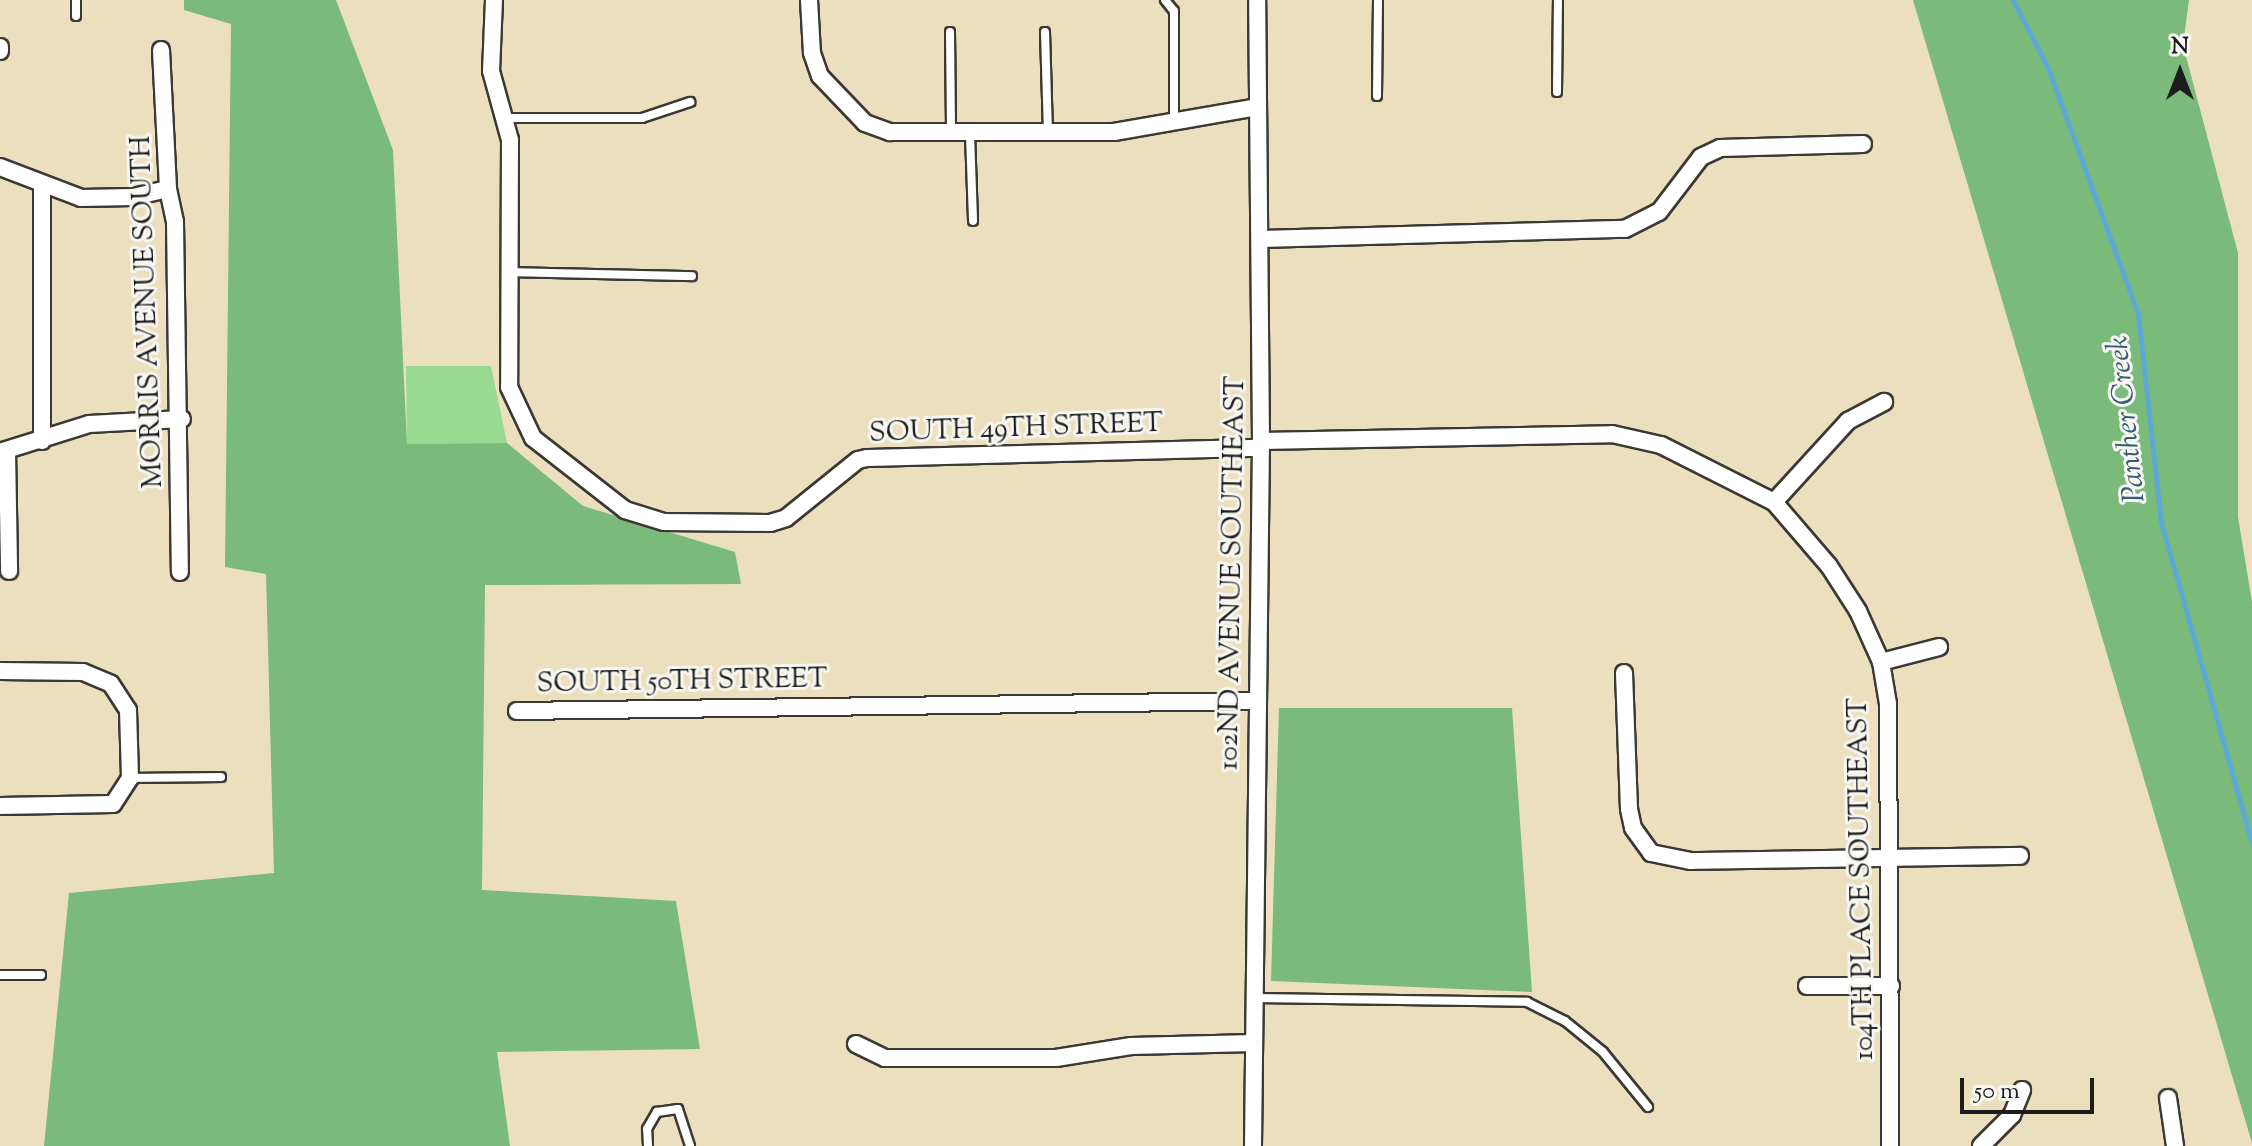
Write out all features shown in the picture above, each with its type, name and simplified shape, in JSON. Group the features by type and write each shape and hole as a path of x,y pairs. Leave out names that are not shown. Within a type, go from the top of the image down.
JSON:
{"street":[{"path":"494,0 491,71 510,140 509,272"},
{"path":"809,0 812,53 820,76 865,123 890,132 1048,133 1174,125 1257,107"},
{"name":"102ND AVENUE SOUTHEAST","path":"1253,1146 1261,444 1257,0"},
{"name":"MORRIS AVENUE SOUTH","path":"161,50 168,189 175,222 174,406 182,419 180,572"},
{"path":"1261,239 1625,229 1659,212 1701,157 1720,148 1863,144"},
{"path":"0,167 42,186 81,198 133,197 168,189"},
{"path":"42,186 42,441"},
{"name":"SOUTH 49TH STREET","path":"509,272 509,387 533,438 625,510 664,522 786,518 858,460 867,458 1612,434 1661,445 1774,502"},
{"path":"1774,502 1848,421 1884,402"},
{"path":"9,571 3,452 121,419 182,419"},
{"name":"104TH PLACE SOUTHEAST","path":"1774,502 1829,566 1858,611 1881,662 1891,750 1890,1146"},
{"path":"1881,662 1939,647"},
{"path":"0,671 83,672 111,684 128,710 127,785 113,804 0,806"},
{"path":"1624,673 1629,809 1633,828 1651,853 1691,861 2020,856"},
{"name":"SOUTH 50TH STREET","path":"517,711 849,704 1258,701"},
{"path":"1807,986 1891,986"},
{"path":"856,1044 885,1058 1056,1058 1131,1046 1254,1043"},
{"path":"1981,1146 2012,1115 2022,1090"},
{"path":"2168,1098 2175,1146"}],"lane":[{"path":"76,0 76,16"},
{"path":"1165,0 1174,11 1174,125"},
{"path":"1377,96 1378,0"},
{"path":"1557,92 1558,0"},
{"path":"950,32 951,134"},
{"path":"1045,32 1048,133"},
{"path":"505,118 642,118 690,102"},
{"path":"970,134 973,221"},
{"path":"509,272 692,276"},
{"path":"127,785 221,777"},
{"path":"0,975 41,975"},
{"path":"1254,998 1527,1002 1565,1021 1603,1052 1648,1107"},
{"path":"648,1146 647,1129 657,1112 678,1109 690,1146"}],"green space":[{"path":"184,0 336,0 393,150 407,444 507,443 583,506 735,552 741,584 485,585 482,890 676,901 700,1049 497,1052 510,1146 44,1146 69,893 274,873 266,574 225,567 231,24 184,10"},
{"path":"1913,0 2189,0 2183,45 2238,253 2238,517 2252,602 2252,1143"},
{"path":"406,366 491,366 507,443 407,444"},
{"path":"1279,708 1512,708 1532,992 1271,981"}],"waterway":[{"name":"Panther Creek","path":"2013,0 2048,68 2138,314 2161,522 2252,844"}]}
